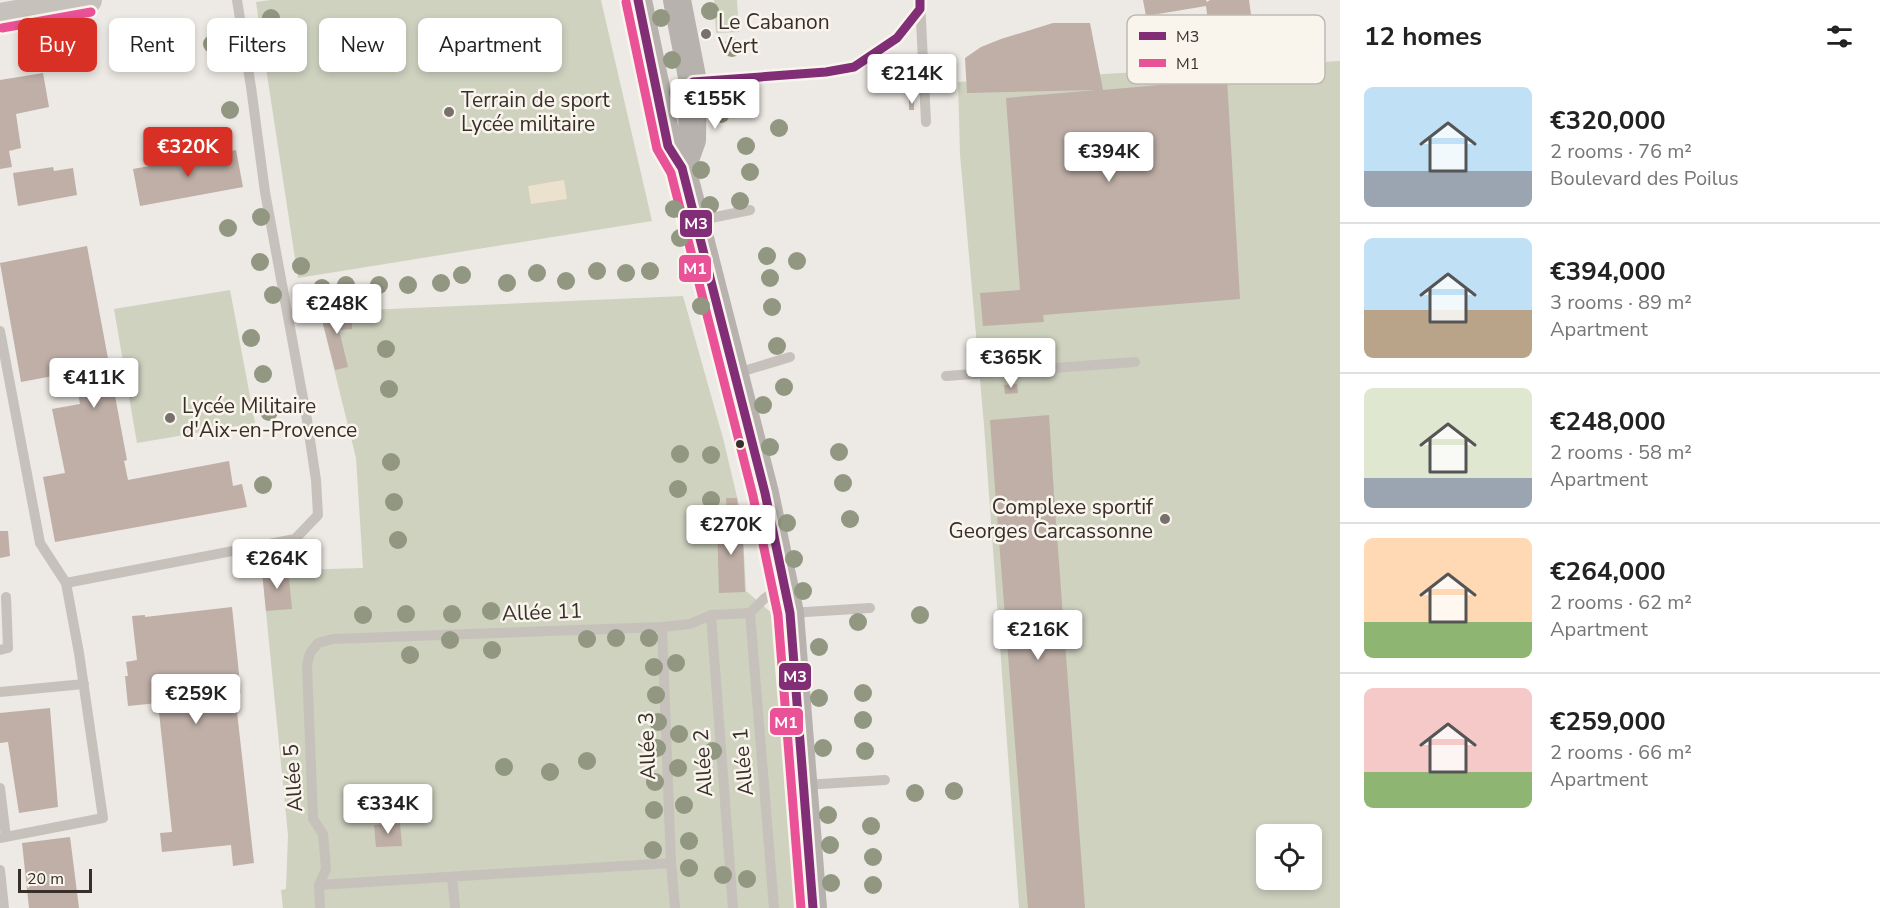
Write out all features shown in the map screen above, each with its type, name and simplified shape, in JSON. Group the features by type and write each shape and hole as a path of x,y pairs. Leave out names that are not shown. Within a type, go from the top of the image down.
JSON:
{"main road":[{"path":"638,0 668,146 682,168 765,493 790,613 813,908"},
{"path":"676,0 693,82 692,140 682,168"}],"street":[{"path":"0,16 89,0"}],"lane":[{"path":"66,583 295,539 318,515 316,480 307,420 265,192 237,0"},
{"path":"693,82 826,72 854,67 897,38 920,5"},
{"path":"920,5 926,122"},
{"path":"695,221 750,210"},
{"path":"0,331 40,543 66,583 84,684 103,818 3,837 0,788"},
{"path":"734,374 790,357"},
{"path":"946,376 1135,363"},
{"path":"750,613 765,598 784,585"},
{"path":"0,650 8,648 6,597"},
{"path":"790,613 870,608"},
{"name":"Allée 11","path":"307,665 310,653 318,643 333,639 662,627 690,624 711,615 750,613"},
{"name":"Allée 1","path":"750,613 774,908"},
{"name":"Allée 2","path":"711,615 733,908"},
{"name":"Allée 3","path":"662,627 671,863 675,908"},
{"name":"Allée 5","path":"307,665 314,819 323,834 326,869 319,885 320,908"},
{"path":"0,692 84,684"},
{"path":"804,785 885,780"},
{"path":"319,885 671,863"},
{"path":"0,870 4,908"},
{"path":"452,877 455,908"}],"green space":[{"name":"Terrain de sport Lycée militaire","path":"271,0 601,0 652,221 298,278 267,72 307,72 307,18 258,18 256,2"},
{"path":"714,0 737,0 739,32 716,33"},
{"name":"Complexe sportif Georges Carcassonne","path":"1340,61 1340,908 1019,908 984,425 960,154 958,82 1127,73 1127,84 1325,84 1325,62"},
{"path":"230,290 255,423 137,443 114,309"},
{"path":"683,296 723,438 742,518 746,591 774,615 796,908 283,908 281,890 286,889 288,835 262,571 363,568 356,458 320,312"}],"sand":[{"path":"564,180 567,199 531,204 528,186"}],"building":[{"path":"1143,0 1206,0 1207,2 1210,0 1249,0 1251,15 1207,15 1206,6 1146,15"},
{"path":"1053,23 1090,23 1103,90 1171,84 1227,84 1240,299 1043,315 1044,322 983,326 980,293 1020,290 1006,98 1096,90 967,93 965,58 981,47"},
{"path":"43,73 49,107 16,114 21,148 9,151 12,167 0,169 0,80"},
{"path":"893,73 894,83 874,84 873,74"},
{"path":"909,100 914,100 914,110 909,110"},
{"path":"236,150 243,187 140,206 133,169"},
{"path":"53,167 54,171 73,168 77,195 18,206 13,173"},
{"path":"87,246 127,460 124,461 128,480 229,461 233,486 242,484 247,507 55,542 43,477 65,473 52,409 80,404 74,372 21,382 0,263"},
{"path":"352,311 352,329 339,330 348,367 335,370 320,312"},
{"path":"1017,384 1018,393 1005,394 1004,385"},
{"path":"1049,415 1085,908 1028,908 990,420"},
{"path":"726,498 737,498 738,511 727,512"},
{"path":"742,518 745,592 719,593 717,522 722,519"},
{"path":"0,531 8,531 10,556 0,558"},
{"path":"288,569 292,609 266,611 262,571"},
{"path":"232,607 241,693 235,694 254,863 233,866 231,845 162,852 160,833 172,832 158,703 128,706 125,676 128,676 126,662 137,660 132,616 145,615 145,617"},
{"path":"50,708 58,807 19,813 8,742 0,743 0,713"},
{"path":"400,823 402,846 376,847 374,825"},
{"path":"70,837 79,908 29,908 22,843"}],"transit line":[{"name":"M3","path":"638,0 668,146 682,168 765,493 790,613 813,908"},
{"name":"M3","path":"693,82 826,72 854,67 897,38 920,9 920,0"},
{"name":"M1","path":"626,2 657,149 671,173 753,496 778,615 801,908"},
{"name":"M1","path":"2,28 91,12"}],"place":[{"name":"Le Cabanon Vert","path":"706,34"},
{"name":"Terrain de sport Lycée militaire","path":"449,112"},
{"name":"Lycée Militaire d'Aix-en-Provence","path":"170,418"},
{"name":"Complexe sportif Georges Carcassonne","path":"1165,519"}]}
